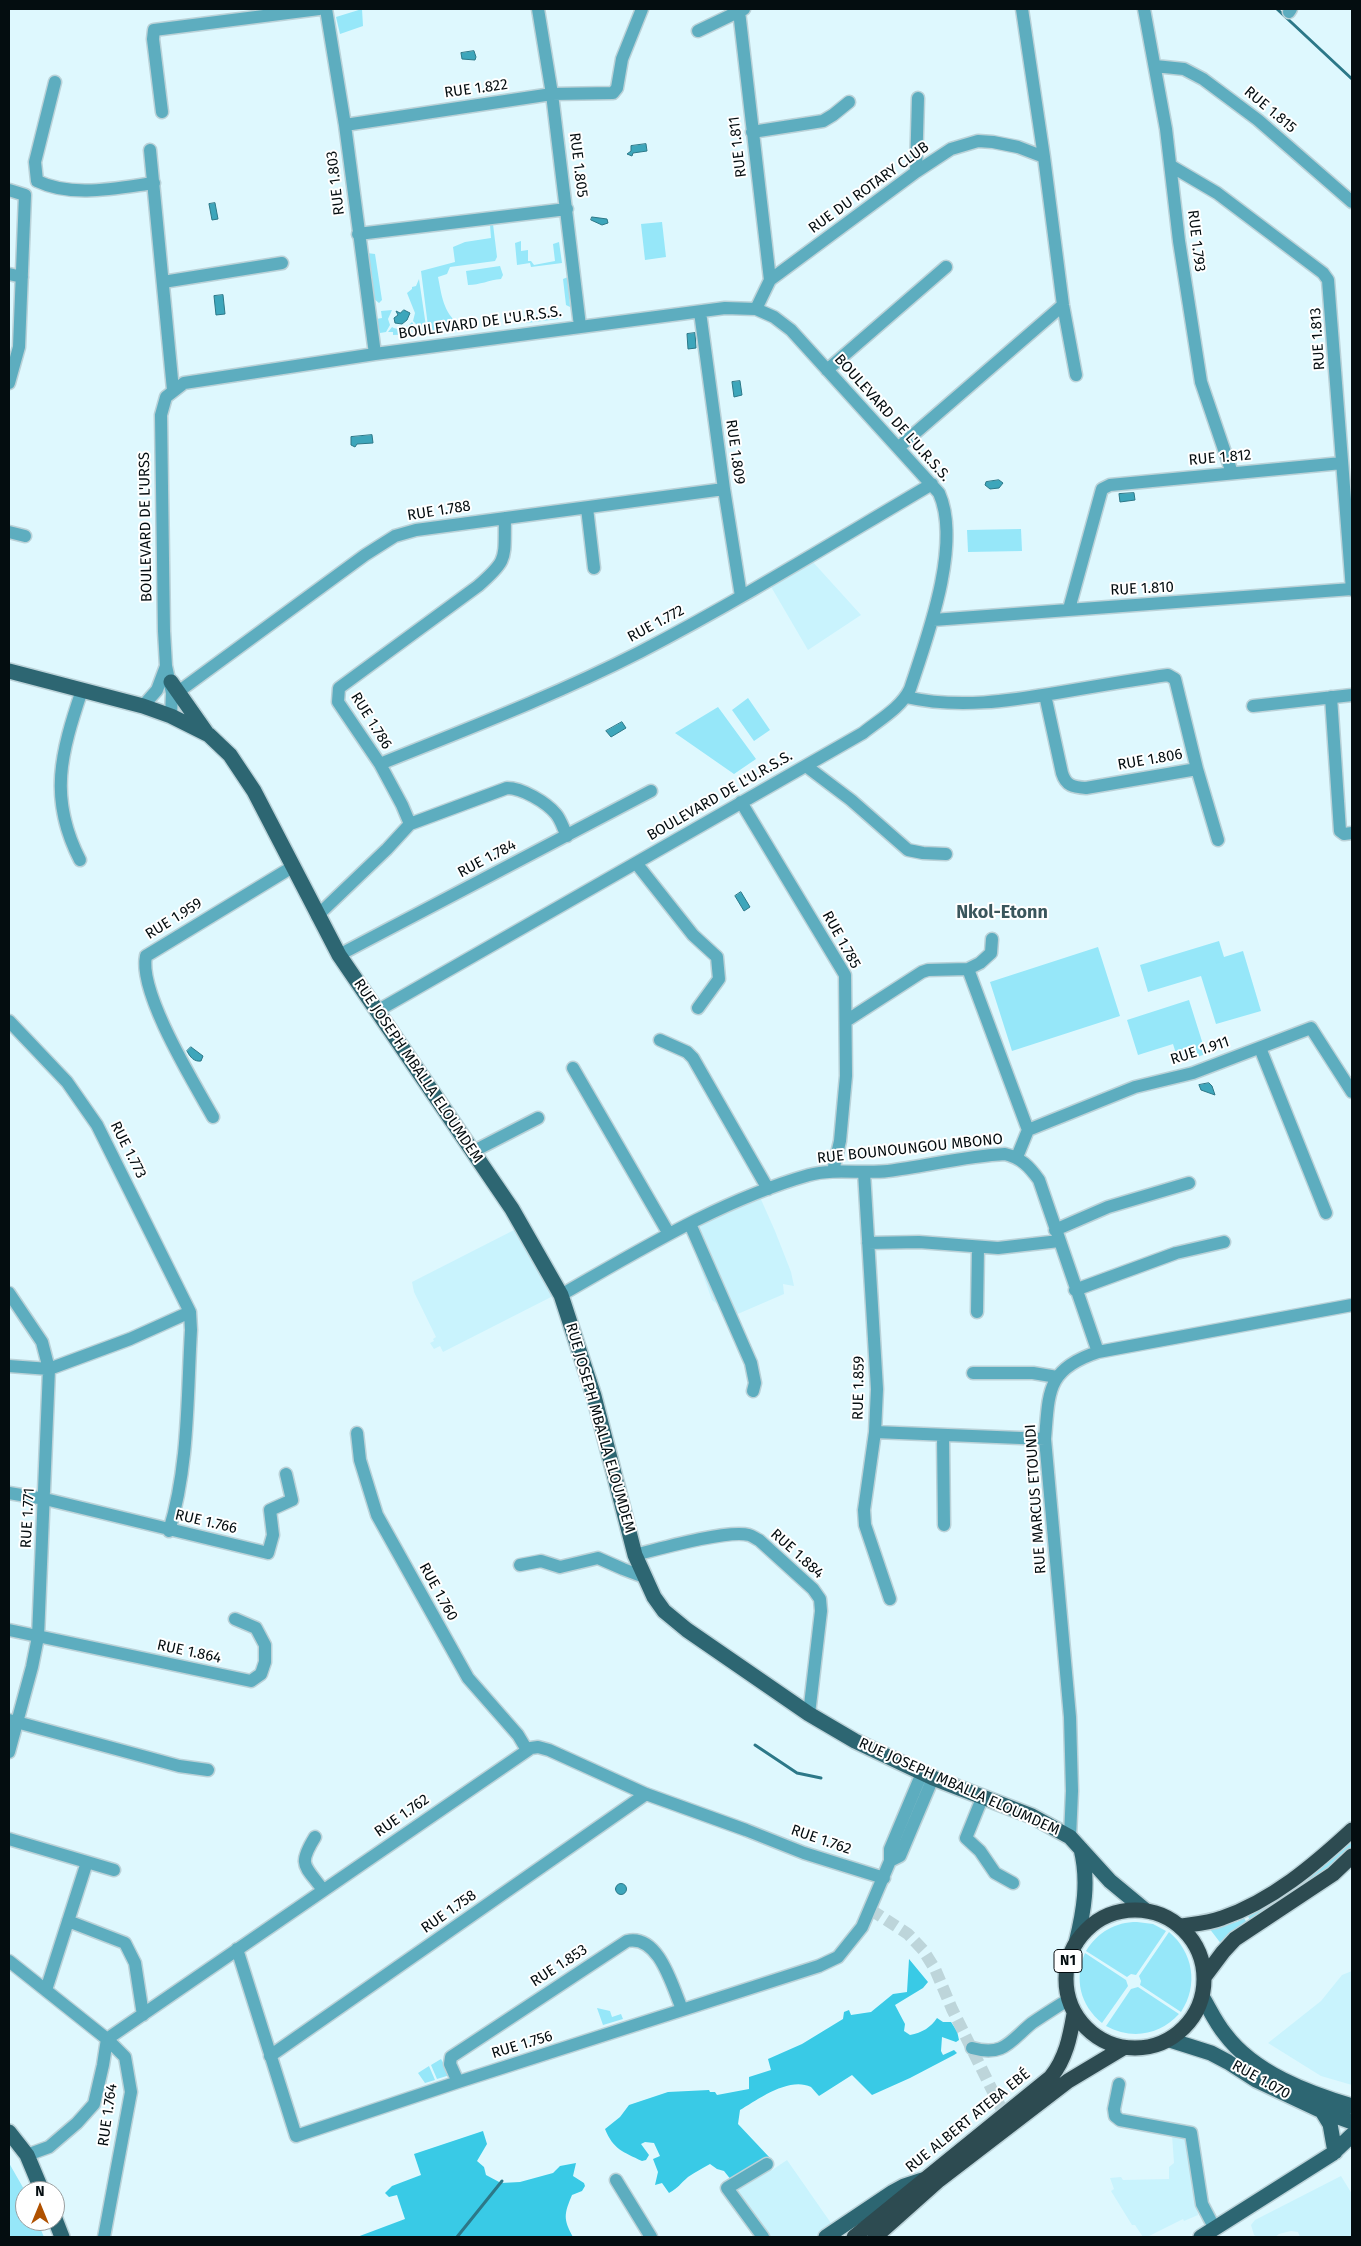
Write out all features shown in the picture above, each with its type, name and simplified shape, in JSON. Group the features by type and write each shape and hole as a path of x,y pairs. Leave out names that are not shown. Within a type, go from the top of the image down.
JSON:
{"highway":[{"path":"1180,1926 1222,1918 1252,1904 1312,1866 1352,1830"},
{"path":"1205,1976 1223,1952 1236,1939 1333,1874 1352,1856"},
{"name":"N1","path":"1128,1910 1145,1910 1169,1918 1180,1926 1198,1948 1205,1976 1203,1998 1190,2022 1170,2040 1147,2048 1123,2048 1108,2043 1095,2036 1083,2026 1071,2007 1066,1986 1066,1970 1069,1956 1086,1930 1106,1917 1128,1910"},
{"name":"RUE ALBERT ATEBA EBÉ","path":"854,2237 922,2180 982,2135 1051,2077 1059,2067 1064,2055 1071,2007"},
{"name":"RUE ALBERT ATEBA EBÉ","path":"875,2237 939,2180 1068,2081 1123,2048"}],"main road":[{"name":"RUE JOSEPH MBALLA ELOUMDEM","path":"9,671 143,706 171,716 209,735 230,755 254,791 338,955 512,1209 561,1295 594,1396 635,1555 654,1597 664,1610 687,1630 809,1714 882,1755 1032,1816 1075,1842 1110,1881 1145,1910"},
{"path":"175,687 209,735"},
{"path":"1075,1842 1086,1875 1083,1918 1076,1943"},
{"name":"RUE 1.070","path":"1203,1998 1225,2035 1240,2051 1259,2065 1321,2096 1352,2106"},
{"name":"RUE 1.070","path":"1170,2040 1210,2053 1256,2080 1322,2111 1352,2122"},
{"path":"1322,2111 1330,2124 1335,2152"},
{"path":"9,2132 27,2155 38,2181"},
{"path":"1201,2237 1335,2152 1352,2135"},
{"path":"826,2237 852,2222 893,2192 922,2180"},
{"path":"839,2237 852,2222"}],"street":[{"path":"162,112 152,40 154,30 318,9"},
{"name":"RUE 1.803","path":"326,9 345,124 375,354"},
{"name":"RUE 1.805","path":"538,9 552,94 580,326"},
{"name":"RUE 1.822","path":"345,124 552,94 613,93 617,88 622,59 642,9"},
{"path":"1022,9 1063,305 1076,375"},
{"name":"RUE 1.793","path":"1144,9 1171,166 1178,241 1201,382 1232,473"},
{"path":"698,31 741,10"},
{"name":"RUE 1.811","path":"741,10 752,132 770,280"},
{"name":"RUE 1.815","path":"1155,66 1184,69 1203,79 1258,120 1352,202"},
{"path":"9,383 19,346 25,195 37,181 35,162 55,82"},
{"path":"916,172 918,98"},
{"path":"752,132 823,121 848,102"},
{"name":"RUE DU ROTARY CLUB","path":"770,280 916,172 951,149 978,141 993,142 1018,147 1044,157"},
{"path":"150,150 173,390"},
{"name":"RUE 1.813","path":"1171,166 1217,193 1322,273 1328,280 1352,590"},
{"path":"37,181 63,190 96,190 154,183"},
{"path":"9,190 25,195"},
{"path":"358,234 567,209"},
{"path":"163,282 282,263"},
{"path":"827,370 946,267"},
{"path":"9,274 22,277"},
{"path":"756,309 770,280"},
{"path":"899,447 1063,305"},
{"name":"BOULEVARD DE L'U.R.S.S.","path":"173,390 184,383 375,354 725,308 756,309 774,317 791,330 932,484 944,505 947,544 933,620 906,697 863,733 377,1011"},
{"name":"RUE 1.809","path":"700,312 724,489 741,596"},
{"name":"BOULEVARD DE L'URSS","path":"166,666 161,415 163,403 173,390"},
{"name":"RUE 1.812","path":"1069,609 1102,489 1110,485 1342,463"},
{"name":"RUE 1.772","path":"380,764 591,676 741,596 932,484"},
{"name":"RUE 1.788","path":"175,687 395,536 416,530 724,489"},
{"path":"587,508 594,568"},
{"name":"RUE 1.786","path":"410,824 380,764 338,702 338,688 478,586 497,569 504,558 505,518"},
{"path":"9,532 25,536"},
{"name":"RUE 1.810","path":"933,620 1352,590"},
{"path":"166,666 175,687 171,716"},
{"path":"143,706 157,690 166,666"},
{"name":"RUE 1.806","path":"906,697 920,700 974,704 1045,695 1168,675 1175,679 1197,769 1086,788 1071,787 1064,781 1045,695"},
{"path":"80,860 69,840 63,820 60,770 64,746 82,690"},
{"path":"1252,706 1352,695"},
{"path":"1331,697 1340,831 1344,834 1352,833"},
{"path":"806,766 851,800 908,850 946,854"},
{"path":"1197,769 1218,840"},
{"path":"317,916 387,849 410,824 507,788 514,788 552,810 558,816 566,836"},
{"name":"RUE 1.784","path":"338,955 651,791"},
{"name":"RUE 1.785","path":"741,802 845,975 846,1022 843,1111 840,1141 833,1171"},
{"path":"636,863 693,935 717,957 719,979 698,1008"},
{"name":"RUE 1.959","path":"213,1118 179,1055 153,1001 144,962 146,956 294,866"},
{"path":"846,1022 922,972 928,970 968,969 980,963 991,953 992,939"},
{"path":"968,969 1028,1130 1017,1157"},
{"name":"RUE 1.773","path":"9,1021 67,1082 97,1125 190,1312 191,1330 184,1449 178,1497 169,1530"},
{"name":"RUE 1.911","path":"1028,1130 1135,1087 1193,1073 1311,1028 1352,1092"},
{"path":"660,1040 687,1052 693,1058 768,1189"},
{"path":"1260,1048 1326,1213"},
{"path":"573,1068 669,1234"},
{"path":"472,1152 538,1118"},
{"name":"RUE BOUNOUNGOU MBONO","path":"561,1295 669,1234 768,1189 810,1175 833,1171 887,1171 1005,1154 1017,1157 1029,1166 1039,1180 1075,1290 1098,1352"},
{"name":"RUE 1.859","path":"864,1172 876,1343 877,1389 875,1432 864,1510 865,1525 890,1599"},
{"path":"868,1243 919,1242 998,1248 1057,1236 1108,1208 1189,1183"},
{"path":"690,1224 751,1363 755,1382 752,1391"},
{"path":"1075,1290 1176,1253 1224,1242"},
{"path":"977,1312 978,1246"},
{"name":"RUE 1.771","path":"9,1293 42,1342 49,1368 38,1637 13,1721 9,1752"},
{"name":"RUE MARCUS ETOUNDI","path":"1075,1842 1071,1727 1045,1439 1047,1400 1058,1377 1072,1363 1098,1352 1352,1305"},
{"path":"9,1366 49,1368 130,1339 190,1312"},
{"path":"973,1373 1033,1373 1058,1377"},
{"path":"875,1432 1045,1439"},
{"name":"RUE 1.760","path":"357,1433 360,1460 377,1515 468,1678 518,1735 527,1750"},
{"path":"943,1436 944,1525"},
{"name":"RUE 1.766","path":"9,1493 45,1499 268,1553 273,1535 270,1510 292,1500 286,1474"},
{"name":"RUE 1.884","path":"635,1555 683,1542 738,1534 750,1535 759,1540 800,1577 820,1599 821,1611 809,1714"},
{"path":"520,1565 541,1561 560,1567 598,1558 644,1577"},
{"name":"RUE 1.864","path":"38,1637 251,1681 262,1674 265,1662 265,1644 256,1628 235,1619"},
{"path":"9,1630 38,1637"},
{"path":"13,1721 179,1766 208,1770"},
{"name":"RUE 1.762","path":"107,2039 527,1750 538,1747 646,1794 804,1853 884,1878"},
{"name":"RUE 1.756","path":"237,1949 296,2136 682,2009 820,1966 838,1957 862,1927 884,1878 890,1861 890,1849 928,1775"},
{"name":"RUE 1.758","path":"270,2056 646,1794"},
{"path":"983,1796 966,1838 967,1841 980,1851 995,1874 1013,1883"},
{"path":"315,1837 304,1854 304,1864 324,1890"},
{"path":"9,1839 114,1870"},
{"path":"46,1990 87,1862"},
{"path":"68,1921 125,1943 135,1963 143,2015"},
{"name":"RUE 1.853","path":"458,2082 450,2064 451,2057 627,1941 644,1942 652,1948 664,1968 682,2009"},
{"name":"RUE 1.764","path":"9,1961 107,2039 125,2057 131,2086 104,2237"},
{"path":"972,2048 985,2052 1004,2048 1031,2025 1071,2007"},
{"path":"27,2155 49,2146 77,2124 94,2104 104,2065 107,2039"},
{"path":"1120,2084 1114,2109 1115,2116 1120,2120 1190,2133 1202,2204 1216,2229"},
{"path":"763,2237 727,2188 766,2164"},
{"path":"616,2180 651,2237"}],"shaded area":[{"path":"362,9 363,26 340,34 336,17"},
{"path":"474,51 475,60 462,59 461,53"},
{"path":"646,144 647,151 633,153 632,156 627,154 631,151 631,146"},
{"path":"215,203 218,219 212,220 209,204"},
{"path":"592,217 607,219 608,223 602,225 591,220"},
{"path":"662,222 666,257 645,260 641,224"},
{"path":"493,224 497,257 495,261 450,267 447,274 438,277 446,309 459,325 459,330 429,334 421,271 455,262 453,247 465,242 491,238 490,225"},
{"path":"521,241 521,251 528,250 528,261 531,261 534,265 555,261 553,244 559,242 562,263 531,267 530,263 517,265 515,243"},
{"path":"367,253 375,254 382,300 379,303 374,299"},
{"path":"500,266 503,275 501,279 468,285 466,271"},
{"path":"568,277 570,307 566,305 563,279"},
{"path":"419,279 427,333 421,333 420,328 413,321 415,313 407,293 412,287 416,286"},
{"path":"223,295 225,314 216,315 214,296"},
{"path":"392,310 388,319 390,325 386,332 380,333 376,319 382,318 381,311"},
{"path":"404,310 410,313 407,320 402,324 395,323 394,318 398,315 396,311 400,313"},
{"path":"559,313 558,319 526,323 530,318 555,315"},
{"path":"412,322 416,328 412,329 412,334 393,335 393,332 388,332 392,327 402,329"},
{"path":"695,333 696,348 688,349 687,334"},
{"path":"740,381 742,395 734,397 732,382"},
{"path":"372,435 373,443 357,444 355,447 351,445 351,437"},
{"path":"999,480 1003,483 999,488 990,489 985,485 986,482"},
{"path":"1134,493 1135,500 1120,502 1119,494"},
{"path":"1021,529 1022,551 968,552 967,530"},
{"path":"812,561 861,615 808,650 770,585"},
{"path":"748,698 770,730 754,741 732,710"},
{"path":"718,707 756,759 734,774 675,733"},
{"path":"622,722 626,728 611,737 606,731"},
{"path":"741,892 750,907 744,911 735,896"},
{"path":"1219,941 1224,957 1243,951 1261,1011 1216,1024 1201,976 1148,992 1140,965"},
{"path":"1098,947 1120,1016 1012,1051 990,982"},
{"path":"1189,1000 1206,1054 1179,1063 1173,1044 1138,1055 1127,1020"},
{"path":"191,1047 203,1056 201,1061 194,1060 189,1055 187,1051"},
{"path":"1209,1083 1215,1095 1201,1090 1199,1085"},
{"path":"759,1195 791,1272 794,1286 783,1284 784,1294 733,1316 712,1300 687,1231"},
{"path":"518,1228 555,1295 443,1352 440,1346 434,1349 430,1343 436,1337 414,1292 412,1282"},
{"path":"1352,1842 1352,1848 1310,1883 1307,1879"},
{"path":"1304,1881 1307,1885 1250,1921 1248,1916"},
{"path":"621,1883 627,1889 621,1895 615,1889"},
{"path":"1244,1918 1247,1923 1222,1945 1209,1928 1237,1922"},
{"path":"1129,1922 1153,1924 1166,1931 1136,1975 1131,1974 1127,1977 1086,1951 1096,1938 1108,1929"},
{"path":"1169,1932 1184,1949 1191,1969 1190,1991 1187,2002 1181,2012 1140,1985 1139,1976"},
{"path":"1085,1953 1126,1980 1128,1986 1102,2023 1089,2008 1081,1991 1080,1972"},
{"path":"909,1959 928,1982 923,1988 895,2005 905,2024 904,2031 910,2035 918,2033 929,2027 937,2018 943,2022 951,2022 957,2031 959,2040 956,2042 942,2037 941,2051 943,2055 954,2050 957,2053 954,2055 872,2095 852,2075 819,2096 811,2087 802,2084 783,2087 764,2095 740,2110 738,2124 770,2158 732,2181 724,2171 710,2164 688,2177 669,2193 662,2183 655,2185 658,2172 653,2159 660,2156 654,2143 645,2142 641,2144 649,2155 646,2160 642,2161 619,2149 608,2136 605,2129 620,2117 629,2105 668,2092 709,2090 717,2095 749,2089 749,2077 771,2070 768,2059 802,2044 843,2019 844,2012 849,2010 851,2015 871,2012 893,1994 907,1992"},
{"path":"1352,1971 1352,2085 1321,2076 1268,2043 1321,2001 1342,1975"},
{"path":"1138,1987 1179,2014 1163,2027 1145,2033 1126,2033 1106,2026 1131,1989"},
{"path":"597,2008 610,2011 612,2017 621,2014 623,2019 603,2025"},
{"path":"441,2059 450,2075 437,2079 431,2065"},
{"path":"429,2066 435,2080 425,2083 418,2073"},
{"path":"483,2131 487,2144 477,2161 484,2167 486,2175 501,2183 520,2182 553,2173 560,2166 576,2163 573,2176 584,2183 585,2186 582,2191 572,2195 567,2207 567,2226 573,2237 357,2237 405,2219 397,2195 389,2197 385,2193 392,2186 421,2175 414,2154"},
{"path":"1172,2135 1190,2136 1194,2197 1196,2197 1198,2215 1184,2221 1183,2219 1147,2237 1143,2237 1135,2225 1132,2225 1111,2191 1114,2189 1110,2178 1121,2177 1123,2180 1169,2179 1169,2167 1174,2163"},
{"path":"787,2160 833,2226 815,2237 769,2237 734,2188 760,2174 772,2170"},
{"path":"9,2163 19,2181 15,2181 15,2231 41,2231 44,2237 11,2237 9,2234"},
{"path":"1341,2176 1352,2194 1352,2237 1300,2237 1298,2232 1291,2231 1275,2237 1257,2237 1254,2235 1251,2225 1255,2220"}],"waterway":[{"path":"1277,9 1352,79"},
{"path":"755,1745 797,1773 821,1778"},
{"path":"457,2237 502,2181"}],"tunnel":[{"path":"871,1910 908,1934 923,1950 935,1969 952,2009 1005,2116"}],"district":[{"name":"Nkol-Etonn","path":"1002,913"}]}
